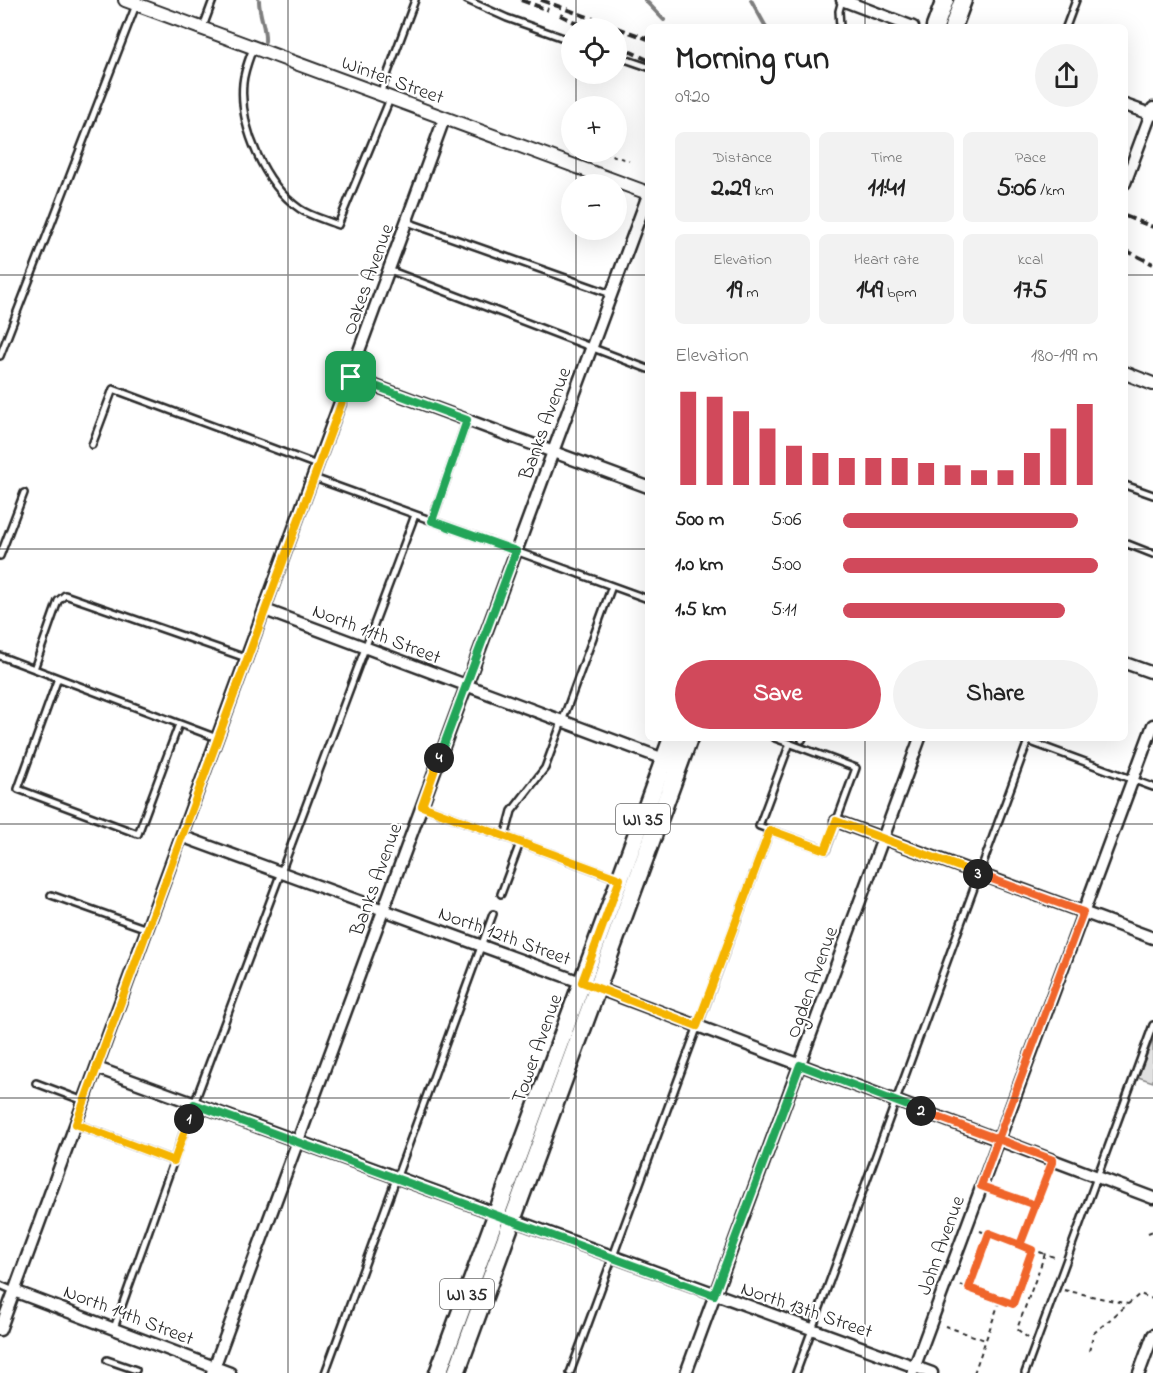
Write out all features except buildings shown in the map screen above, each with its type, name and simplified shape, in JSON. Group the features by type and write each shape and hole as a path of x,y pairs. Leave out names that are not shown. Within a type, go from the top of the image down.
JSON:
{"main road":[{"path":"936,24 945,0"},
{"path":"954,24 963,0"},
{"name":"Tower Avenue","path":"438,1373 504,1218 672,762 672,741"},
{"name":"Tower Avenue","path":"590,985 620,879 672,762 688,741"},
{"name":"Tower Avenue","path":"456,1373 504,1218"}],"street":[{"path":"842,0 905,24"},
{"name":"Winter Street","path":"131,2 645,193"},
{"path":"1128,106 1152,112 1128,175"},
{"name":"Oakes Avenue","path":"0,1330 444,119"},
{"name":"Banks Avenue","path":"213,1370 645,202"},
{"path":"1128,374 1153,384"},
{"path":"351,377 645,486"},
{"name":"North 11th Street","path":"265,610 672,762"},
{"path":"1128,664 1153,673"},
{"name":"John Avenue","path":"913,1370 1153,725"},
{"name":"Ogden Avenue","path":"686,1373 919,741"},
{"path":"836,821 1153,938"},
{"name":"North 12th Street","path":"181,837 590,985 1153,1198"},
{"name":"North 13th Street","path":"97,1068 812,1330 913,1370 932,1373"},
{"name":"North 14th Street","path":"14,1290 114,1328 213,1370 230,1373"},
{"path":"1139,1373 1153,1335"}],"lane":[{"path":"202,29 213,0"},
{"path":"254,48 244,74 243,100 249,130 259,156 278,186 301,210 338,225 385,97 415,0"},
{"path":"467,0 507,18 561,37"},
{"path":"840,24 842,0"},
{"path":"1067,24 1076,0"},
{"path":"0,356 131,2"},
{"path":"627,60 645,66"},
{"path":"406,222 611,294"},
{"path":"389,270 645,368"},
{"path":"92,445 113,389 318,466"},
{"path":"432,521 467,420"},
{"path":"314,478 645,598"},
{"path":"1128,486 1153,495"},
{"path":"0,556 24,492"},
{"path":"114,1328 194,1104 416,515"},
{"path":"1128,544 1153,554"},
{"path":"505,837 510,814 545,768 612,586"},
{"path":"34,669 58,601 65,595 247,658"},
{"path":"0,657 217,738"},
{"path":"58,678 18,789 112,825 138,834 179,723"},
{"path":"782,741 856,768 825,850 759,826 790,744"},
{"path":"796,1373 1028,741"},
{"path":"1031,741 1153,788"},
{"path":"422,806 620,879"},
{"path":"570,1373 770,830"},
{"path":"501,894 520,843"},
{"path":"51,895 147,929"},
{"path":"325,1373 494,914"},
{"path":"1025,1373 1153,1025"},
{"path":"36,1083 84,1101"},
{"path":"76,1124 174,1161"},
{"path":"0,1285 14,1290"},
{"path":"107,1360 136,1370"}],"path":[{"path":"1020,1245 1053,1160"},
{"path":"981,1186 1035,1205"},
{"path":"981,1230 1057,1259 1061,1249"},
{"path":"1148,1233 1153,1231"},
{"path":"969,1288 989,1233"},
{"path":"960,1285 1013,1304 1032,1250"},
{"path":"1025,1346 1028,1337 1017,1329 1045,1254"},
{"path":"1055,1288 1128,1305"},
{"path":"1089,1351 1094,1333 1140,1294 1153,1299"},
{"path":"974,1373 1000,1300"},
{"path":"945,1326 985,1340"}],"shaded area":[{"path":"1153,1040 1153,1082 1138,1077"}],"waterway":[{"path":"259,0 265,41"},
{"path":"645,0 664,20"},
{"path":"751,0 764,24"}],"railway":[{"path":"521,0 548,10"},
{"path":"541,0 645,38"},
{"path":"560,15 566,18"},
{"path":"627,50 645,59"},
{"path":"1128,217 1153,227"},
{"path":"1128,252 1153,264"}],"route":[{"path":"351,377 76,1124 174,1161 194,1104 714,1295 800,1065 998,1139 981,1186 1035,1205 1020,1245 1032,1250 1013,1304 969,1288 989,1233 1020,1245 1053,1160 998,1139 1083,912 836,821 825,850 770,830 697,1026 582,982 620,879 422,806 516,551 432,521 467,420 351,377"}]}
